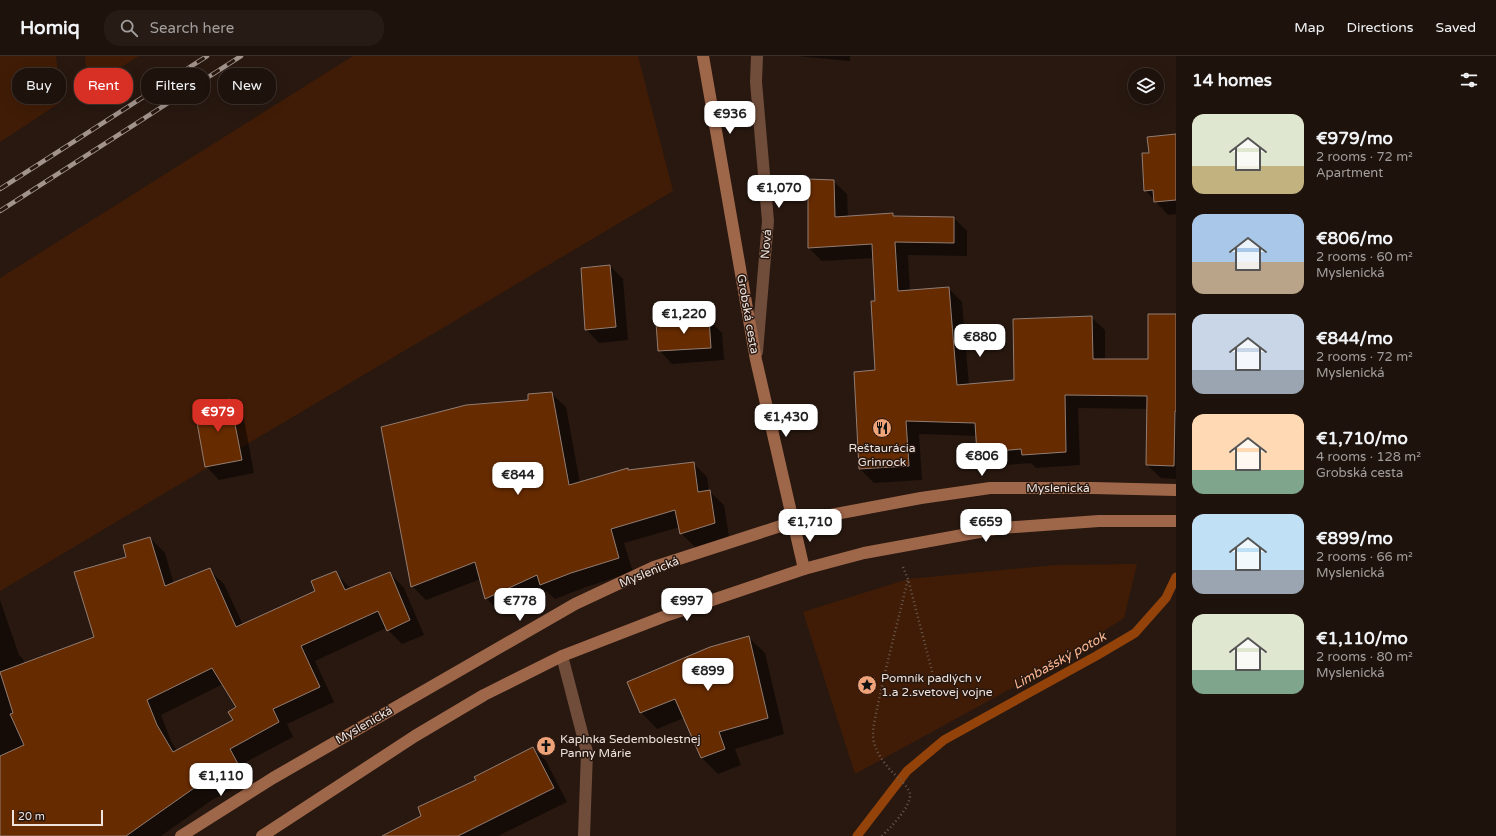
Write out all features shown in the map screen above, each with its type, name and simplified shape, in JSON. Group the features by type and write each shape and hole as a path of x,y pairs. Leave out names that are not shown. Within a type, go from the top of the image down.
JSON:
{"main road":[{"name":"Grobská cesta","path":"703,56 756,360 804,569"},
{"name":"Myslenická","path":"181,836 273,778 575,604 654,567 792,522 921,498 990,488 1176,490"},
{"path":"262,836 421,732 484,695 562,656 668,615 804,569 864,553 1001,528 1098,521 1172,520"}],"street":[{"name":"Nová","path":"756,360 768,221 756,82 757,56"},
{"path":"562,656 587,752 584,836"}],"path":[{"path":"902,565 908,579 934,678"},
{"path":"882,836 890,829 909,802 910,794 907,788 886,766 878,754 874,740 874,726 881,692 908,579"}],"shaded area":[{"path":"0,56 56,56 57,68 12,68 12,104 58,104 0,142"},
{"path":"85,56 139,56 120,68 86,68"},
{"path":"353,56 638,56 673,191 0,591 0,278"},
{"path":"1137,564 1124,618 1032,677 855,774 803,612 908,579 1056,565"}],"building":[{"path":"1176,134 1176,200 1154,202 1153,190 1144,191 1142,153 1149,153 1147,137"},
{"path":"808,179 834,180 835,217 893,213 893,216 954,217 954,243 895,242 898,291 949,287 957,385 1014,380 1013,319 1092,316 1093,359 1148,359 1148,314 1176,314 1176,411 1174,466 1146,465 1147,396 1065,395 1066,452 1022,455 1021,449 977,453 975,423 906,421 909,466 859,469 854,372 875,370 871,301 875,301 872,244 808,248"},
{"path":"610,265 616,327 585,330 581,268"},
{"path":"709,319 711,348 658,351 656,322"},
{"path":"552,392 569,485 628,468 628,470 694,462 698,492 710,490 715,523 680,534 675,510 611,529 619,558 571,573 540,585 537,575 485,599 475,562 411,587 381,427 466,405 528,400 528,394"},
{"path":"230,399 242,460 205,467 194,406"},
{"path":"150,537 165,586 210,568 236,627 315,591 311,581 336,571 345,590 390,572 410,620 387,631 378,611 301,646 320,687 273,709 279,722 230,749 238,764 197,786 126,836 0,836 0,756 24,745 10,714 13,713 0,672 94,637 74,572 126,557 123,545","holes":["212,668 236,707 228,712 233,720 173,752 157,725 147,700"]},
{"path":"749,636 768,718 719,732 725,749 701,758 675,699 640,713 627,682 710,647"},
{"path":"533,747 554,788 458,836 382,836 421,816 418,807 476,780 474,777"}],"waterway":[{"name":"Limbašský potok","path":"857,836 907,771 944,740 1135,633 1166,598 1176,577"}],"railway":[{"path":"0,189 207,56"},
{"path":"0,211 241,56"}],"place":[{"name":"Reštaurácia Grinrock","path":"882,428"},
{"name":"Pomník padlých v 1.a 2.svetovej vojne","path":"867,685"},
{"name":"Kaplnka Sedembolestnej Panny Márie","path":"546,746"}]}
